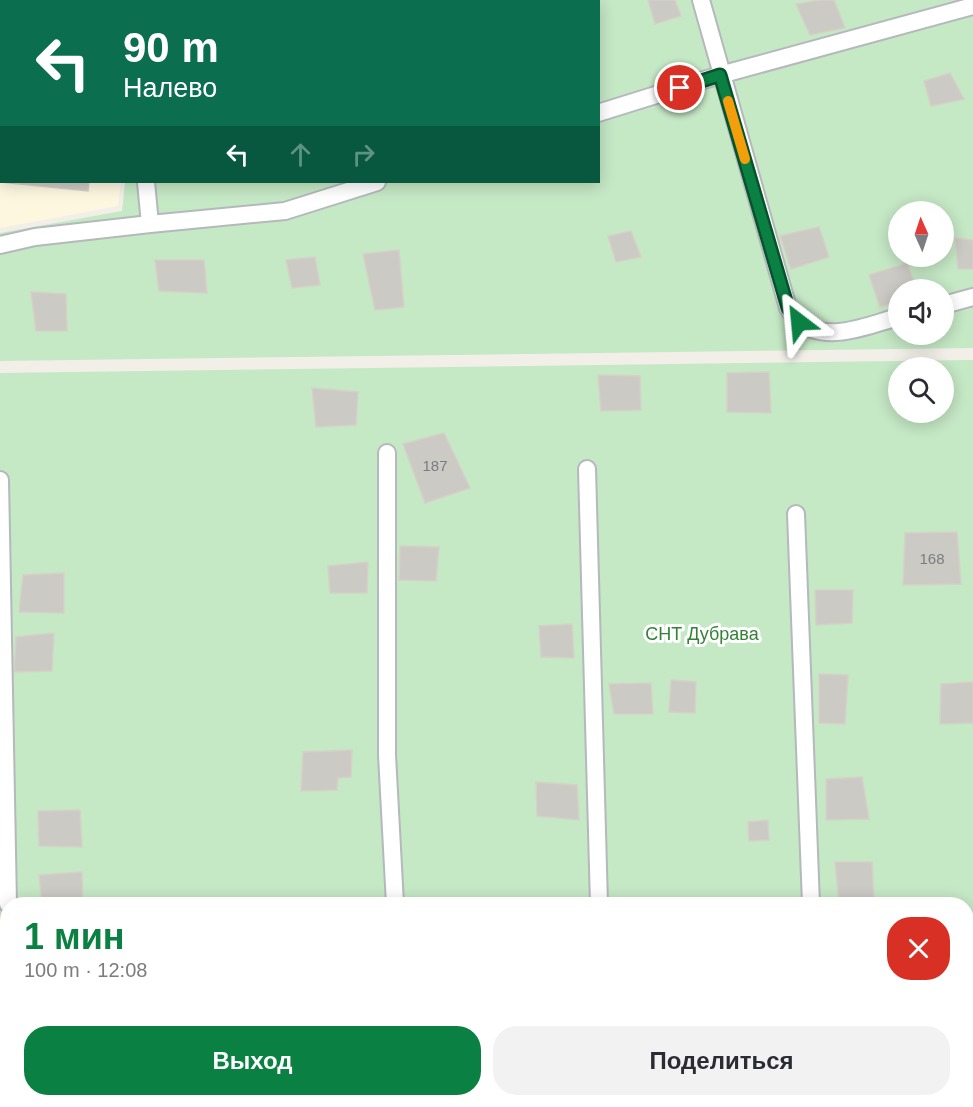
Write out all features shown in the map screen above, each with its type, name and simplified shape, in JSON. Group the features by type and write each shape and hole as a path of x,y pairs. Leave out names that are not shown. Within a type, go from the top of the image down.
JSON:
{"street":[{"path":"700,0 788,308 799,322 809,328 827,332 846,331 888,320"},
{"path":"600,112 720,75 970,5"},
{"path":"146,183 150,224"},
{"path":"0,245 35,237 285,211 374,183"},
{"path":"954,302 973,297"},
{"path":"387,453 387,755 395,897"},
{"path":"587,468 598,897"},
{"path":"0,480 8,897"},
{"path":"796,514 811,897"}],"shaded area":[{"path":"0,183 121,183 118,206 0,228"}],"green space":[{"path":"600,0 973,0 973,348 0,361 0,233 122,211 125,183 600,183"},
{"name":"СНТ Дубрава","path":"954,360 973,360 973,897 0,897 0,373 888,361 888,423 954,423"}],"building":[{"path":"648,0 675,0 681,16 655,24"},
{"path":"834,0 845,28 810,35 796,4"},
{"path":"950,73 964,99 931,106 924,81"},
{"path":"10,183 89,183 88,191"},
{"path":"819,227 829,257 791,269 780,236"},
{"path":"631,231 641,257 616,262 608,236"},
{"path":"955,238 973,240 973,269 958,269"},
{"path":"399,250 404,307 375,310 363,254"},
{"path":"315,257 320,285 292,288 286,260"},
{"path":"155,260 204,260 207,293 159,291"},
{"path":"894,267 908,267 913,279 888,279 888,305 880,307 869,275"},
{"path":"31,292 66,294 67,331 36,331"},
{"path":"769,372 771,413 727,412 727,373"},
{"path":"598,375 640,376 641,410 601,411"},
{"path":"312,388 358,392 356,425 316,427"},
{"path":"444,433 470,488 425,503 403,444"},
{"path":"957,532 961,584 903,585 905,533"},
{"path":"400,546 439,547 436,581 399,580"},
{"path":"368,562 367,593 330,593 328,566"},
{"path":"64,573 64,613 19,612 23,575"},
{"path":"815,590 853,590 852,623 816,625"},
{"path":"572,624 574,658 541,657 539,626"},
{"path":"54,633 52,671 14,672 16,637"},
{"path":"819,674 848,675 845,724 819,723"},
{"path":"671,680 696,682 695,713 669,712"},
{"path":"973,682 973,723 940,724 941,684"},
{"path":"651,683 653,714 614,714 609,684"},
{"path":"352,750 351,777 338,778 337,790 301,791 303,752"},
{"path":"862,777 869,819 826,820 826,779"},
{"path":"536,782 577,785 579,820 537,816"},
{"path":"80,810 82,847 39,846 38,811"},
{"path":"768,820 769,840 749,841 748,822"},
{"path":"835,862 872,862 874,897 838,897"},
{"path":"82,872 83,897 41,897 39,875"}],"slow traffic":[{"path":"728,101 745,159"}],"route":[{"path":"680,88 720,75 788,308 799,322"}]}
